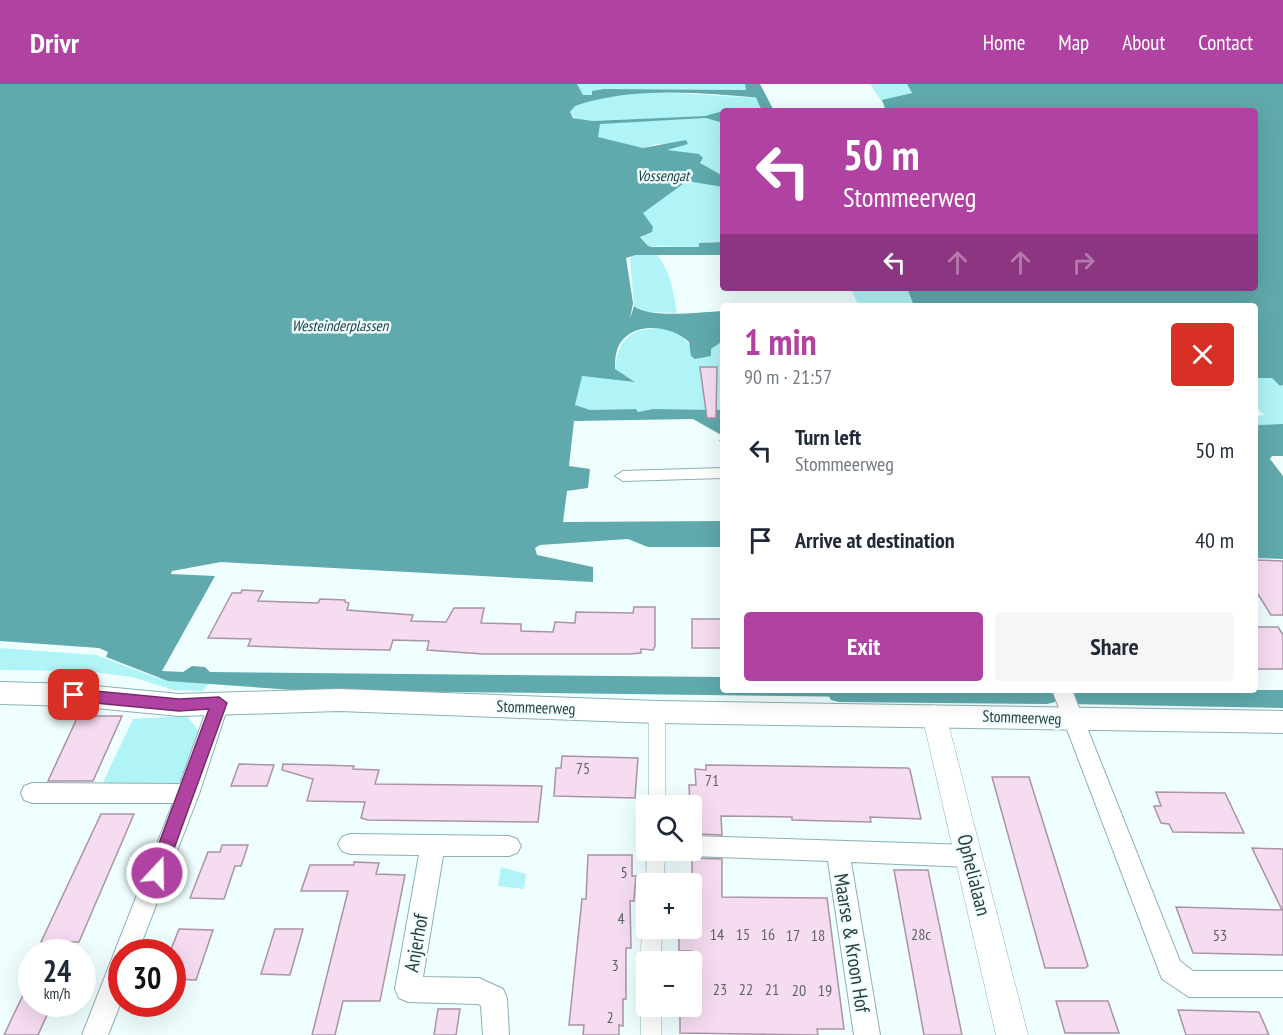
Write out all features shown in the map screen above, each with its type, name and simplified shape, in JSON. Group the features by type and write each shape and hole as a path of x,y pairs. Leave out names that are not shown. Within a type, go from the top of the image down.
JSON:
{"main road":[{"name":"Stommeerweg","path":"0,693 74,695 179,705 339,700 657,712 1283,722"}],"street":[{"path":"623,476 720,473"},
{"name":"Stommeerweg","path":"1063,693 1171,970 1189,984 1283,984"},
{"path":"131,939 188,794 219,703"},
{"path":"657,712 657,795"},
{"name":"Ophelialaan","path":"934,715 1012,1035"},
{"path":"32,793 188,794"},
{"path":"350,844 509,846"},
{"name":"Anjerhof","path":"433,845 408,989 478,991 494,998 495,1035"},
{"name":"Maarse & Kroon Hof","path":"702,846 969,856"},
{"name":"Maarse & Kroon Hof","path":"838,852 867,1035"},
{"path":"95,1035 108,1001"},
{"path":"651,1017 651,1035"}],"shaded area":[{"path":"577,84 745,84 747,90 604,89 592,95 582,95"},
{"path":"870,84 907,84 913,92 882,102"},
{"path":"653,92 762,98 770,108 720,108 720,112 706,116 592,121 581,121 570,114 574,106 614,96"},
{"path":"706,118 720,122 720,175 666,149 687,144 657,144 643,148 597,137 600,123"},
{"path":"695,182 720,186 720,242 699,243 700,247 648,246 640,236 652,232 642,213 682,184"},
{"path":"636,255 657,255 662,262 673,289 677,313 648,312 634,306 630,258"},
{"path":"852,291 908,291 913,303 858,303"},
{"path":"645,329 668,329 683,337 691,348 711,356 711,349 720,343 720,410 653,409 638,412 636,409 590,410 575,406 581,376 634,381 615,369 619,351 626,339"},
{"path":"1258,378 1272,378 1280,386 1283,385 1283,424 1258,425 1258,416 1264,415 1258,409"},
{"path":"0,648 96,655 157,678 208,684 203,691 174,690 132,677 85,671 0,670"},
{"path":"187,716 197,729 202,742 187,777 177,783 99,791 133,719"},
{"path":"501,867 526,874 524,889 498,886"}],"water":[{"name":"Westeinderplassen","path":"0,84 577,84 583,95 592,95 592,91 604,89 746,90 745,84 757,84 762,98 691,93 644,93 598,100 575,106 570,112 573,118 592,121 705,116 720,112 720,122 706,118 600,124 598,137 643,148 686,140 688,144 667,150 699,154 703,158 700,163 720,174 720,186 687,181 643,213 653,227 652,232 640,237 648,246 653,247 699,247 699,243 720,242 720,255 636,255 626,258 633,303 630,319 634,306 641,310 663,314 720,311 720,343 711,349 711,356 695,359 691,356 689,342 672,331 650,328 639,330 622,340 615,357 615,369 635,382 582,376 575,405 590,410 636,409 638,412 653,409 720,410 720,434 693,419 574,421 569,466 590,469 588,488 567,491 563,522 720,521 720,547 648,547 628,539 540,545 535,548 537,555 593,567 593,582 221,562 172,571 171,574 215,576 162,671 183,672 192,666 205,667 210,672 720,677 720,693 866,693 867,697 294,690 168,681 106,657 108,652 99,648 0,641"},
{"path":"907,84 1283,84 1283,385 1280,386 1272,378 1258,378 1258,303 913,303 908,291 1258,291 1258,108 885,108 882,100 912,93"},
{"path":"1283,424 1283,456 1272,456 1270,459 1283,476 1283,559 1258,558 1258,425"}],"building":[{"path":"700,367 717,367 716,418 707,418"},
{"path":"1258,560 1283,561 1283,615 1271,615 1258,594"},
{"path":"242,590 263,591 258,601 318,603 320,599 345,600 349,603 347,610 413,615 411,621 446,622 454,608 484,608 481,623 521,624 521,631 553,632 555,622 575,623 576,612 633,613 634,607 655,607 655,646 653,650 641,649 641,653 629,654 483,654 427,650 429,641 393,640 390,650 248,646 251,639 208,638 232,593 241,593"},
{"path":"692,619 720,619 720,648 692,648"},
{"path":"1258,627 1278,627 1283,635 1283,669 1258,669"},
{"path":"78,716 122,716 93,781 48,781"},
{"path":"562,756 638,758 635,798 554,796 556,768 561,768"},
{"path":"239,764 274,765 267,786 231,786"},
{"path":"283,764 354,766 353,769 379,770 375,784 542,786 538,822 368,820 361,818 365,802 307,801 313,779 282,770"},
{"path":"706,765 908,768 921,819 870,817 871,822 792,820 792,817 721,816 722,835 702,834 702,795 689,795 689,785 696,785 695,769 706,770"},
{"path":"992,777 1029,777 1088,966 1085,968 1045,968"},
{"path":"1156,792 1225,793 1244,833 1173,832 1169,824 1161,823 1154,806 1161,806"},
{"path":"101,814 134,814 80,939 42,939"},
{"path":"222,845 248,845 241,866 235,866 224,899 190,898 208,852 220,852"},
{"path":"1252,848 1283,849 1283,955 1193,953 1176,907 1282,910"},
{"path":"588,855 632,855 632,876 636,876 634,901 630,901 631,948 626,948 626,999 623,999 623,1026 619,1025 619,1035 583,1035 584,1025 569,1025 582,899 586,899"},
{"path":"702,858 722,859 722,897 827,898 844,1029 817,1029 818,1035 680,1033 680,1017 702,1017 702,951 679,951 679,939 702,939 702,873 692,873 692,861 702,861"},
{"path":"354,862 379,863 376,874 405,875 380,1001 343,1001 335,1035 312,1035 348,891 301,891 310,865 354,865"},
{"path":"894,870 928,870 962,1035 924,1035"},
{"path":"179,929 213,930 196,980 186,980 186,939 175,939"},
{"path":"275,929 303,929 290,975 261,974"},
{"path":"1056,1001 1108,1001 1119,1033 1065,1033"},
{"path":"18,1006 18,1017 46,1017 38,1035 4,1035"},
{"path":"438,1009 460,1009 456,1035 434,1035"},
{"path":"1178,1010 1259,1012 1269,1035 1186,1035"}],"waterway":[{"path":"755,84 767,108"},
{"path":"839,693 1018,694"},
{"path":"1018,694 1047,695"},
{"path":"1072,695 1283,699"}],"route":[{"path":"74,695 179,705 219,703 188,794 157,873"}],"water label":[{"name":"Vossengat","path":"663,176"}]}
